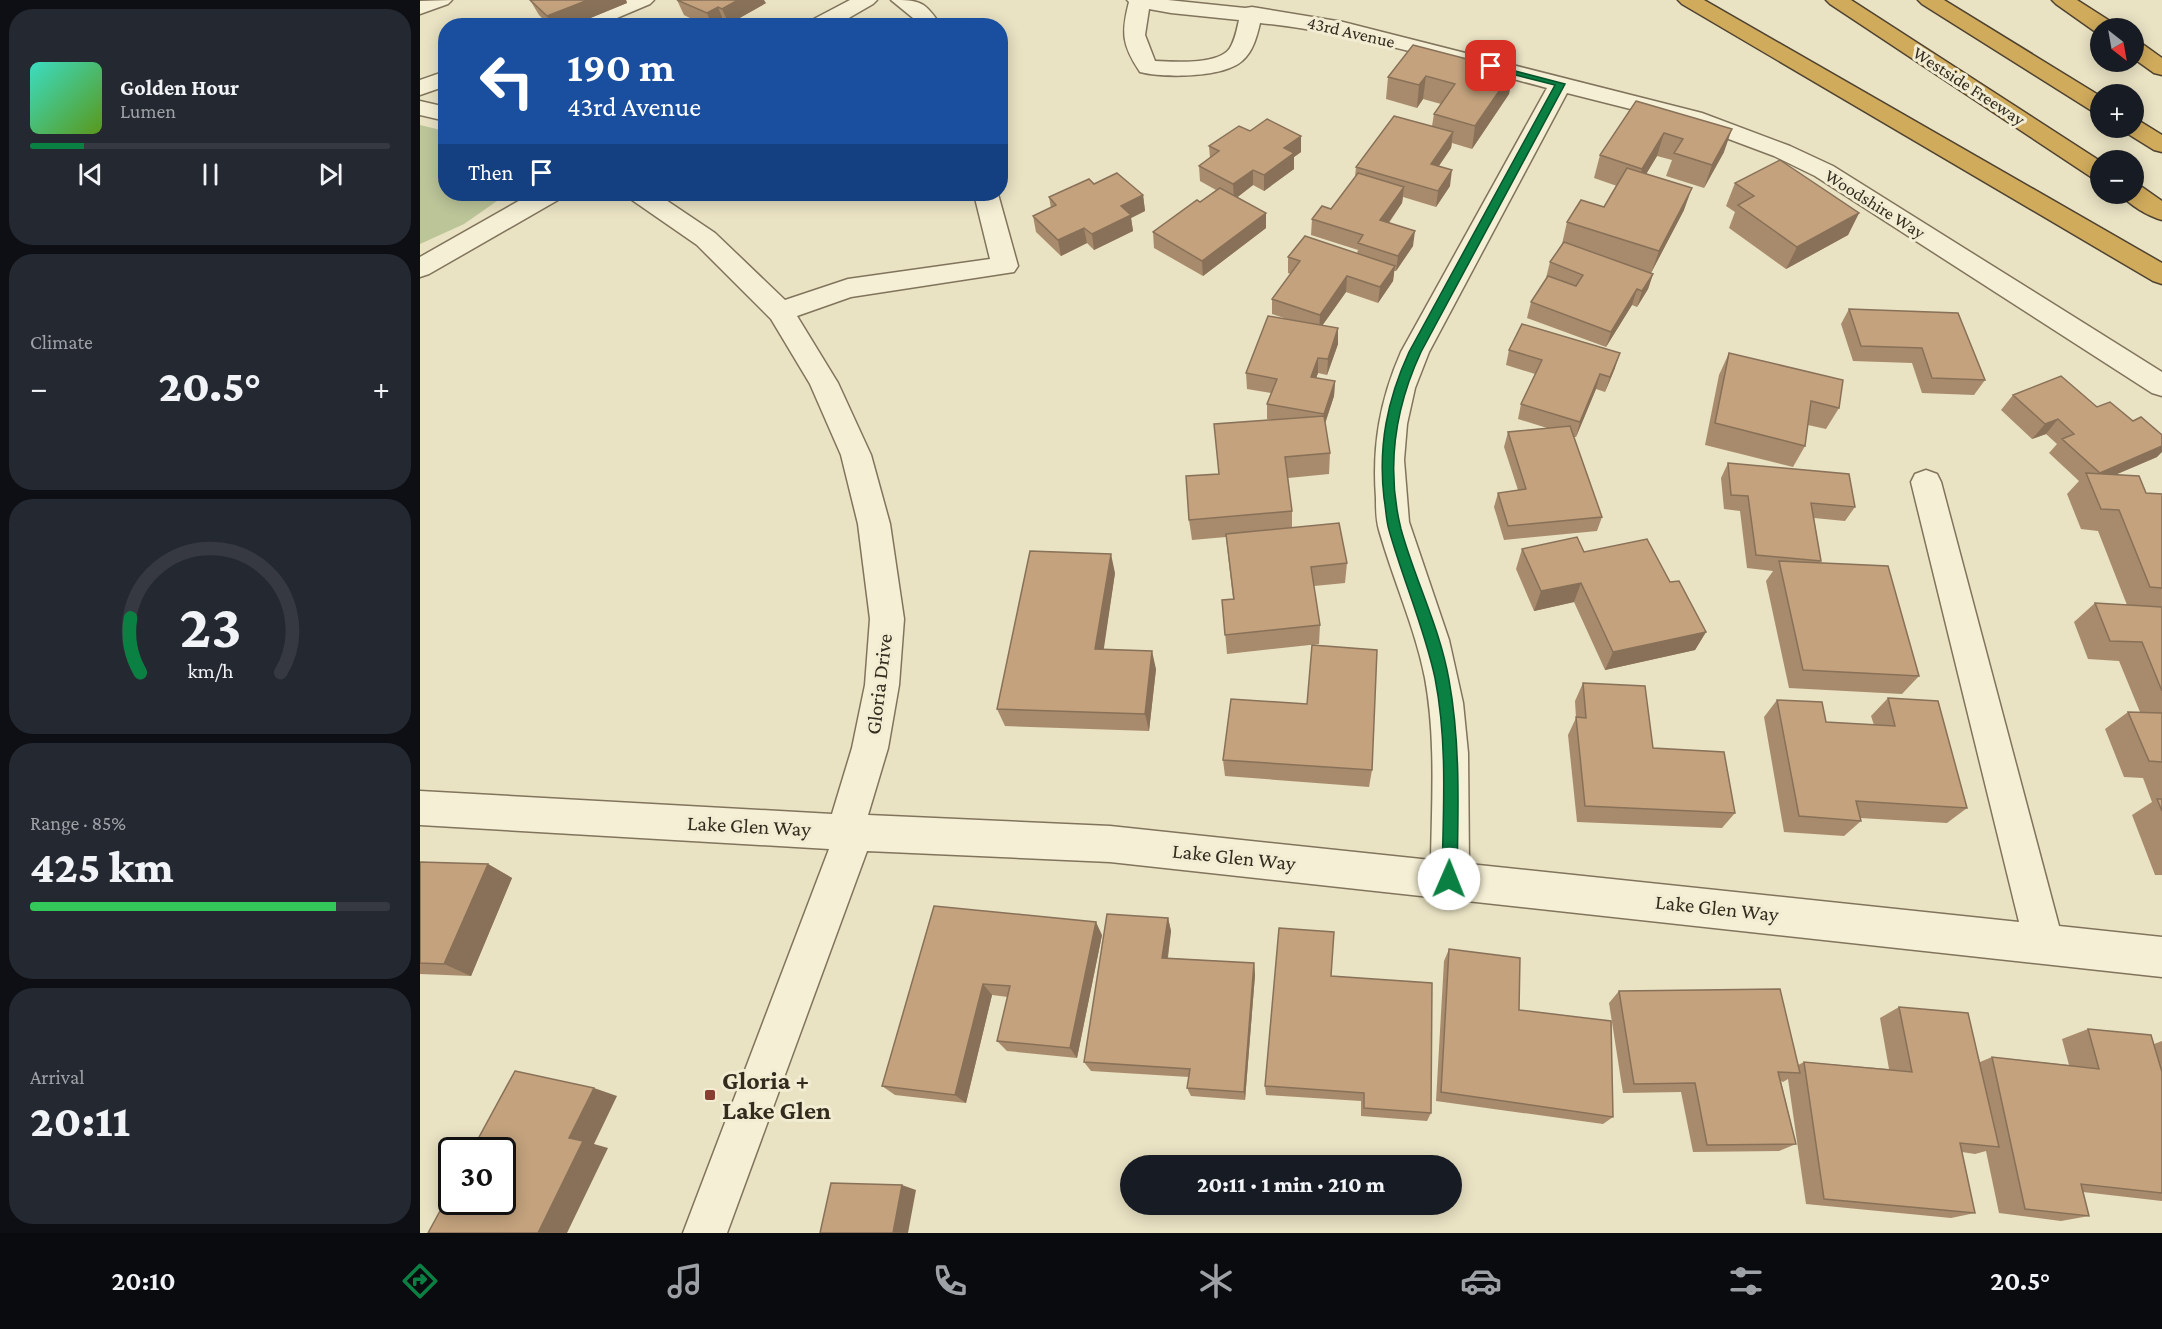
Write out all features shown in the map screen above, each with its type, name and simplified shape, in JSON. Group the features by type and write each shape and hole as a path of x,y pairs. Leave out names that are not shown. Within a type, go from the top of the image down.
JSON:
{"highway":[{"path":"1689,0 2162,275"},
{"name":"Westside Freeway","path":"1837,0 2090,165"},
{"path":"1929,0 2090,100"},
{"path":"2063,0 2090,18"},
{"path":"2144,56 2162,68"},
{"path":"2144,134 2162,145"},
{"path":"2144,200 2162,212"}],"street":[{"path":"420,8 441,0"},
{"path":"598,18 643,0"},
{"path":"833,18 866,0"},
{"path":"902,0 924,18"},
{"path":"1139,0 1132,34 1138,51 1148,67 1171,69 1204,66 1233,58 1241,48 1252,13"},
{"name":"43rd Avenue","path":"1139,0 1171,7 1252,13 1343,29 1560,84"},
{"path":"420,88 438,81"},
{"path":"1449,879 1451,759 1442,679 1422,607 1395,528 1387,473 1389,428 1401,381 1415,352 1560,84"},
{"name":"Woodshire Way","path":"1560,84 1721,126 1824,171 2162,386"},
{"path":"420,108 438,112"},
{"path":"420,268 537,201"},
{"name":"Gloria Drive","path":"650,201 706,239 781,312 825,383 855,455 874,524 887,619 882,685 870,748 845,832 848,851 705,1233"},
{"path":"781,312 848,288 1005,266 988,201"},
{"path":"1926,482 2044,944"},
{"name":"Lake Glen Way","path":"420,808 845,832 1110,844 2162,957"}],"green space":[{"path":"420,125 438,129 438,201 497,201 464,224 420,244"}],"building":[{"path":"530,0 588,0 547,16"},
{"path":"677,0 738,0 722,9 718,7 707,13"},
{"path":"1413,45 1513,71 1475,126 1434,114 1455,84 1426,76 1419,85 1388,77"},
{"path":"1636,101 1732,129 1712,165 1674,153 1683,139 1664,133 1642,169 1600,155"},
{"path":"1394,116 1453,132 1431,164 1452,170 1438,191 1356,167"},
{"path":"1267,119 1301,136 1284,148 1294,153 1264,175 1253,170 1233,184 1199,166 1219,151 1209,146 1239,126 1250,131"},
{"path":"1780,160 1859,213 1797,247 1738,205 1754,196 1735,183"},
{"path":"1627,168 1692,188 1659,251 1567,222 1581,200 1604,207"},
{"path":"1117,173 1143,195 1121,206 1131,215 1092,234 1084,228 1058,240 1033,216 1056,205 1049,197 1089,179 1094,184"},
{"path":"1358,173 1404,187 1380,220 1415,231 1398,256 1358,243 1363,235 1312,219 1322,206 1331,209"},
{"path":"1220,188 1266,213 1202,261 1153,232 1197,200 1200,202"},
{"path":"1305,236 1395,266 1380,287 1347,276 1320,315 1272,299 1300,261 1288,257"},
{"path":"1564,242 1653,274 1642,291 1637,289 1611,332 1531,302 1548,276 1576,286 1583,275 1550,262"},
{"path":"1849,309 1958,313 1985,380 1932,378 1922,348 1861,346"},
{"path":"1268,316 1338,328 1328,359 1318,358 1311,377 1335,381 1324,414 1267,404 1277,379 1246,373"},
{"path":"1522,324 1620,353 1610,377 1600,374 1580,422 1521,404 1542,360 1509,350"},
{"path":"1729,353 1843,380 1839,408 1811,401 1805,446 1715,423"},
{"path":"2061,376 2097,407 2110,402 2133,421 2141,417 2162,435 2162,446 2100,473 2062,439 2074,434 2058,419 2045,424 2013,395"},
{"path":"1324,416 1330,453 1285,457 1292,511 1189,520 1186,476 1219,474 1214,424"},
{"path":"1570,426 1602,517 1508,526 1498,493 1526,489 1508,432"},
{"path":"1728,463 1849,474 1855,507 1811,503 1821,561 1756,555 1748,496 1731,495"},
{"path":"2086,473 2139,476 2146,493 2162,494 2162,588 2150,587 2119,510 2101,509"},
{"path":"1339,523 1347,563 1311,567 1320,625 1225,635 1222,600 1234,599 1226,534"},
{"path":"1577,537 1584,552 1647,539 1670,582 1679,581 1706,632 1613,652 1581,583 1541,591 1522,549"},
{"path":"1030,551 1111,554 1095,649 1152,651 1145,714 997,709"},
{"path":"1779,561 1888,566 1919,676 1803,670"},
{"path":"2095,603 2162,607 2162,691 2142,642 2110,641"},
{"path":"1312,645 1377,650 1372,770 1223,760 1231,699 1307,704"},
{"path":"1583,683 1645,686 1653,748 1724,752 1735,813 1585,806 1576,717 1586,718"},
{"path":"1888,698 1938,701 1967,808 1856,801 1861,821 1799,816 1777,700 1822,702 1826,722 1895,726"},
{"path":"2128,712 2162,713 2162,762 2149,761"},
{"path":"2157,799 2162,799 2162,811"},
{"path":"420,862 488,864 444,964 420,963"},
{"path":"934,906 1096,922 1070,1048 997,1041 1010,986 983,984 955,1095 882,1086"},
{"path":"1107,914 1168,918 1162,958 1254,963 1244,1092 1187,1088 1190,1069 1084,1062"},
{"path":"1279,928 1334,932 1331,976 1432,983 1431,1113 1364,1108 1364,1093 1265,1086"},
{"path":"1449,949 1520,958 1519,1010 1611,1021 1613,1117 1441,1092"},
{"path":"1780,989 1800,1073 1778,1072 1796,1144 1707,1145 1695,1083 1634,1084 1619,991"},
{"path":"1899,1007 1968,1013 1999,1147 1960,1143 1975,1213 1824,1199 1804,1062 1912,1072"},
{"path":"2088,1029 2151,1035 2162,1072 2162,1193 2081,1184 2089,1216 2025,1209 1992,1057 2099,1069"},
{"path":"515,1071 594,1088 569,1138 583,1141 538,1233 428,1233 438,1215 516,1215 516,1137 479,1137"},
{"path":"831,1183 902,1185 893,1233 820,1233"}],"place":[{"name":"Gloria + Lake Glen","path":"710,1095"}],"route":[{"path":"1449,879 1451,759 1442,679 1422,607 1395,528 1387,473 1389,428 1401,381 1415,352 1560,84 1491,66"}]}
